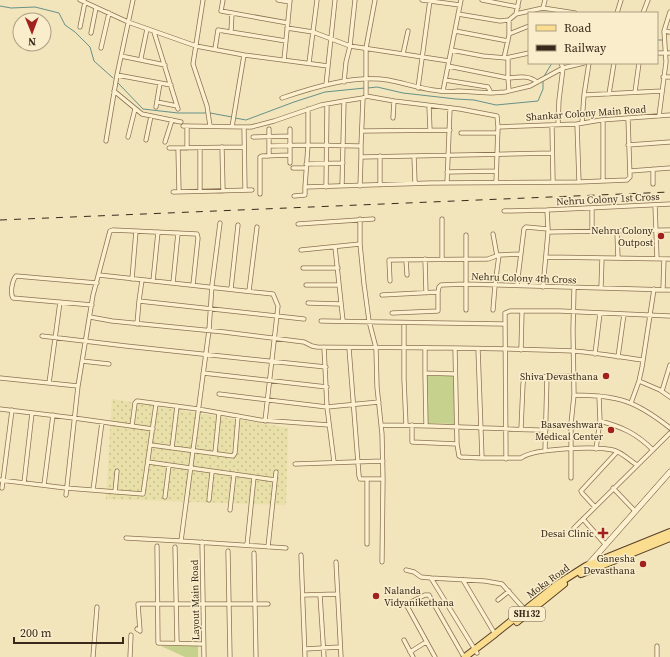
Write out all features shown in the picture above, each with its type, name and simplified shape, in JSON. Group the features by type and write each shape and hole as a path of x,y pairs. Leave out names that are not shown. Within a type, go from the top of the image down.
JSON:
{"main road":[{"path":"582,573 586,566 605,544 670,474"},
{"name":"SH132","path":"582,573 600,563 670,532"},
{"name":"SH132","path":"586,566 600,563 670,538"},
{"name":"Moka Road","path":"465,657 475,653 527,611 556,585 586,566"},
{"name":"Moka Road","path":"475,653 495,634 582,573"}],"street":[{"path":"80,0 128,22 196,46 244,55 328,66"},
{"path":"106,141 117,75 133,0"},
{"path":"203,0 193,64 208,111 210,126"},
{"path":"223,0 221,11 288,23"},
{"path":"278,0 290,1 284,60"},
{"path":"309,63 317,0"},
{"path":"326,85 335,0"},
{"path":"344,82 355,0"},
{"path":"360,186 364,97 366,88 366,48 375,0"},
{"path":"422,0 460,5"},
{"path":"443,90 461,0"},
{"path":"482,0 518,7"},
{"path":"516,14 519,0"},
{"path":"543,8 545,0"},
{"path":"617,12 621,0"},
{"path":"643,12 648,0"},
{"path":"418,88 430,1"},
{"path":"80,27 85,2"},
{"path":"91,33 96,8"},
{"path":"458,14 500,21 509,20 516,14 543,8 569,12"},
{"path":"659,116 663,77 668,53 664,44 664,31 669,21 670,12"},
{"path":"101,48 109,13"},
{"path":"231,32 232,13"},
{"path":"509,20 506,58 509,91"},
{"path":"509,34 528,26"},
{"path":"287,28 313,32 350,46 449,61"},
{"path":"142,60 141,58 147,29"},
{"path":"215,50 218,30 286,40"},
{"path":"403,54 408,31"},
{"path":"455,31 508,41"},
{"path":"664,31 670,32"},
{"path":"154,32 178,108 157,102"},
{"path":"451,50 506,58 528,53"},
{"path":"232,124 244,55"},
{"path":"121,56 164,65"},
{"path":"558,124 563,68 561,64"},
{"path":"282,98 326,85 366,80 388,80 418,88 443,90 491,93 509,91 530,86 563,68 580,64"},
{"path":"582,123 584,95 589,64"},
{"path":"609,94 614,64"},
{"path":"635,92 639,64"},
{"path":"448,66 508,78 528,77 538,81"},
{"path":"117,75 170,85"},
{"path":"663,77 670,77"},
{"path":"445,80 488,87 491,93"},
{"path":"156,107 160,83"},
{"path":"114,91 142,114 181,122"},
{"path":"584,95 662,91"},
{"path":"187,148 185,126 232,124 251,127 327,104 364,97 450,109 460,109 497,116 498,133 496,183"},
{"path":"342,186 344,101"},
{"path":"393,118 394,101"},
{"path":"326,187 327,104"},
{"path":"429,106 430,130"},
{"path":"128,137 135,109"},
{"path":"447,183 450,109"},
{"path":"294,196 305,195 308,145 308,110"},
{"name":"Shankar Colony Main Road","path":"498,127 576,124 602,120 670,115"},
{"path":"146,140 151,116"},
{"path":"306,187 415,183 579,182 628,179 630,171 628,118"},
{"path":"165,142 172,120"},
{"path":"602,120 604,181"},
{"path":"576,124 579,182"},
{"path":"552,125 553,182"},
{"path":"244,127 245,190"},
{"path":"268,129 269,156"},
{"path":"290,129 290,163"},
{"path":"363,132 450,130"},
{"path":"461,133 498,133"},
{"path":"254,137 290,136"},
{"path":"628,145 670,142"},
{"path":"269,146 361,146"},
{"path":"222,147 223,191"},
{"path":"169,148 244,147"},
{"path":"178,148 179,192"},
{"path":"200,148 200,191"},
{"path":"362,157 552,153"},
{"path":"260,194 260,157 290,156"},
{"path":"380,156 380,185"},
{"path":"414,156 415,183"},
{"path":"293,168 326,163 343,163"},
{"path":"630,171 670,168"},
{"path":"653,169 653,184"},
{"path":"448,172 496,171"},
{"path":"173,192 252,190"},
{"name":"Nehru Colony 1st Cross","path":"504,211 670,204"},
{"path":"655,205 657,259"},
{"path":"592,208 592,232"},
{"path":"543,287 548,231 546,210"},
{"path":"442,218 442,259"},
{"path":"360,219 360,244 364,284 369,321 376,348 381,425 384,479 382,562"},
{"path":"298,224 373,219"},
{"path":"181,541 209,330 212,287 220,223"},
{"path":"231,289 238,225"},
{"path":"249,291 257,227"},
{"path":"517,285 524,229 526,227 548,231 592,232 670,230"},
{"path":"66,495 82,361 98,276 110,231 178,233 194,234 198,236 193,285"},
{"path":"132,279 136,231"},
{"path":"153,281 158,232"},
{"path":"617,232 618,258"},
{"path":"173,283 178,233"},
{"path":"493,234 498,255 493,310"},
{"path":"466,235 466,310"},
{"path":"301,250 360,244"},
{"path":"335,246 343,321"},
{"path":"390,281 389,260 488,259 498,255 521,254"},
{"path":"546,257 670,259"},
{"path":"601,288 602,258"},
{"path":"425,259 426,293"},
{"path":"663,289 664,259"},
{"path":"406,260 407,275"},
{"path":"303,268 338,268"},
{"path":"92,305 13,298 11,293 16,276 97,283"},
{"path":"98,276 273,294 278,306 265,421"},
{"path":"137,324 142,280"},
{"name":"Nehru Colony 4th Cross","path":"382,295 438,292 441,285 465,284 670,290"},
{"path":"306,285 339,285"},
{"path":"571,478 571,424 574,395 574,288"},
{"path":"631,403 639,381 654,290"},
{"path":"392,313 438,311 438,292"},
{"path":"139,301 304,319"},
{"path":"49,383 60,302"},
{"path":"308,303 341,304"},
{"path":"506,459 505,313 510,311 522,311 670,316"},
{"path":"521,350 522,311"},
{"path":"596,354 600,313"},
{"path":"618,357 624,314"},
{"path":"90,316 112,321 137,324 209,330 274,338 304,342 312,346 324,347 505,349 573,352 643,360"},
{"path":"322,321 504,324"},
{"path":"404,323 406,425"},
{"path":"42,336 326,367"},
{"path":"324,347 327,407 334,462"},
{"path":"349,348 360,479 384,479"},
{"path":"425,348 426,425"},
{"path":"455,348 457,444 459,456 506,459 521,458 525,455 545,450 596,449 617,452 637,466"},
{"path":"478,349 482,458"},
{"path":"82,361 109,364"},
{"path":"662,391 670,367"},
{"path":"203,373 327,387"},
{"path":"425,373 455,374"},
{"path":"545,450 547,376"},
{"path":"521,429 524,377 573,376"},
{"path":"0,378 78,386"},
{"path":"639,381 662,391 670,397"},
{"path":"219,394 327,407 379,402"},
{"path":"574,395 618,398 647,411 670,428"},
{"path":"596,449 600,421 599,396"},
{"path":"132,426 135,402 198,409 265,421 329,425"},
{"path":"2,480 66,488 143,494 156,404"},
{"path":"172,448 177,406"},
{"path":"0,409 153,429"},
{"path":"2,488 12,410"},
{"path":"24,483 32,413"},
{"path":"215,453 219,413"},
{"path":"44,485 53,415"},
{"path":"151,445 231,456 234,455 238,416"},
{"path":"600,421 615,425 631,432 653,450"},
{"path":"93,490 102,422"},
{"path":"381,425 426,425 546,430"},
{"path":"412,425 412,442 457,444"},
{"path":"574,528 670,433"},
{"path":"595,507 581,491 617,452"},
{"path":"295,464 383,461"},
{"path":"148,462 275,480"},
{"path":"165,497 169,465"},
{"path":"115,492 117,471"},
{"path":"209,500 212,472"},
{"path":"268,547 276,472"},
{"path":"230,510 234,474"},
{"path":"247,545 254,477"},
{"path":"367,479 367,544"},
{"path":"613,488 635,511"},
{"path":"582,519 605,544"},
{"path":"126,538 286,548"},
{"name":"Layout Main Road","path":"202,542 204,657"},
{"path":"157,546 159,604 158,643 203,644"},
{"path":"175,547 177,643"},
{"path":"228,551 230,657"},
{"path":"254,553 256,657"},
{"path":"301,555 305,657"},
{"path":"336,562 340,657"},
{"path":"406,570 414,572 421,577 502,584 527,611"},
{"path":"431,578 475,653"},
{"path":"463,580 495,634"},
{"path":"498,600 509,591"},
{"path":"320,594 324,657"},
{"path":"303,595 338,594"},
{"path":"435,657 407,606 409,603 427,594 465,657"},
{"path":"137,629 140,631 138,604 268,604"},
{"path":"93,657 97,608"},
{"path":"130,635 130,657"},
{"path":"404,640 413,657"},
{"path":"410,652 426,642"},
{"path":"657,657 658,646"},
{"path":"305,649 340,647"}],"shaded area":[{"path":"112,399 288,428 286,505 106,499"}],"green space":[{"path":"426,376 454,376 454,424 426,423"},
{"path":"161,646 198,646 198,657 185,657"}],"waterway":[{"path":"0,6 11,8 35,7 59,13 65,25 75,32 90,47 94,61 113,78"},
{"path":"658,40 663,40"},
{"path":"543,78 551,64"},
{"path":"368,88 377,87 403,93 474,100 496,105 538,101 543,89 543,81"},
{"path":"118,83 143,109 178,113 207,113"},
{"path":"235,118 246,120 325,92 365,88"},
{"path":"210,113 232,117"}],"railway":[{"path":"0,220 670,192"}],"place":[{"name":"Nehru Colony Outpost","path":"661,236"},
{"name":"Shiva Devasthana","path":"606,376"},
{"name":"Basaveshwara Medical Center","path":"611,430"},
{"name":"Desai Clinic","path":"603,533"},
{"name":"Ganesha Devasthana","path":"643,564"},
{"name":"Nalanda Vidyanikethana","path":"376,596"}]}
